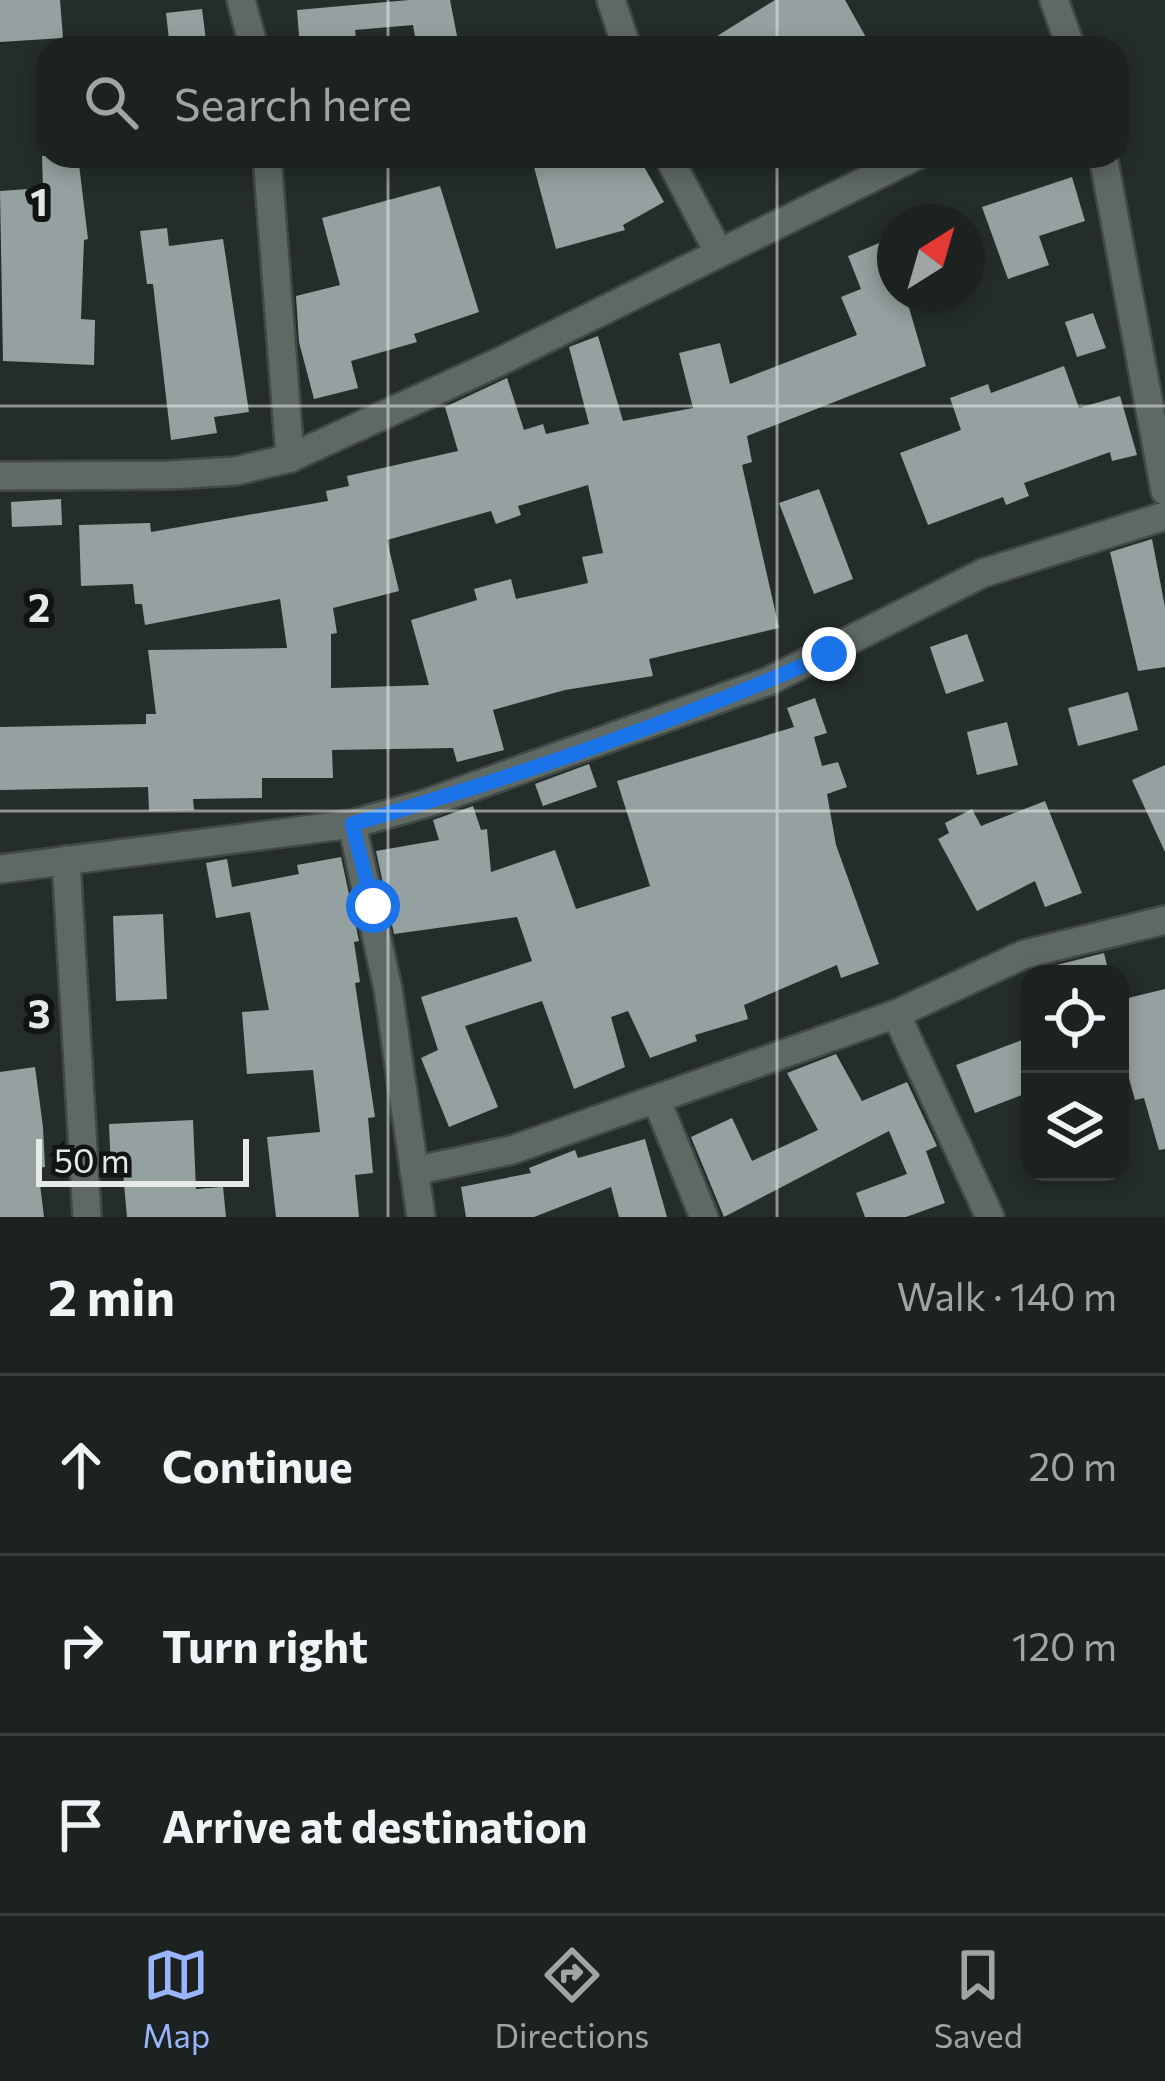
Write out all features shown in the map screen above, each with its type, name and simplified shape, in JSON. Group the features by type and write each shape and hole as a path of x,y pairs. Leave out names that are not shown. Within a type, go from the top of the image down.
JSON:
{"street":[{"path":"242,0 251,36"},
{"path":"610,0 623,36"},
{"path":"1054,0 1067,36"},
{"path":"268,168 290,458"},
{"path":"674,168 718,251"},
{"path":"0,476 236,471 290,458 501,361 891,168"},
{"path":"1105,168 1165,491"},
{"path":"0,868 352,824 428,802 769,681 983,573 1165,516"},
{"path":"352,824 388,989 421,1217"},
{"path":"66,860 87,1217"},
{"path":"414,1171 512,1150 657,1102 896,1014 1025,954 1165,920"},
{"path":"896,1014 990,1217"},
{"path":"657,1102 704,1217"}],"building":[{"path":"0,0 60,0 63,36 0,42"},
{"path":"450,0 457,36 415,36 413,25 355,30 356,36 299,36 297,10"},
{"path":"775,0 845,0 865,36 717,36"},
{"path":"202,9 205,36 169,36 166,13"},
{"path":"42,168 79,168 88,239 84,240 81,319 95,320 94,365 3,361 0,191 43,188"},
{"path":"534,168 645,168 664,202 623,225 625,230 556,249"},
{"path":"1072,177 1085,221 1039,236 1049,265 1008,279 985,206"},
{"path":"440,186 479,312 414,334 417,342 351,361 358,388 314,399 299,342 296,296 340,285 322,218"},
{"path":"167,228 169,246 223,239 249,412 214,417 217,433 171,440 153,284 147,284 140,231"},
{"path":"877,244 877,312 910,312 926,366 747,436 752,462 742,465 779,628 649,659 653,676 565,690 493,710 504,750 457,762 453,748 332,750 333,778 262,778 262,798 193,799 194,810 149,811 148,787 0,790 0,727 146,724 146,714 156,714 148,650 287,648 280,599 145,625 142,604 135,604 133,584 81,586 79,525 150,523 151,532 328,501 326,491 349,486 347,476 458,451 445,407 507,378 524,430 543,424 546,434 589,424 569,347 598,336 623,421 693,408 679,353 720,343 730,384 857,335 841,297 861,289 848,256","holes":["588,485 603,553 582,557 588,583 516,599 511,579 474,589 477,600 411,620 429,685 331,688 331,634 337,633 333,608 399,591 387,540 491,511 496,524 521,515 518,506"]},
{"path":"1093,313 1106,348 1077,357 1065,322"},
{"path":"1064,366 1079,408 1120,396 1137,455 1112,461 1110,452 1024,483 1029,496 1006,505 1003,497 928,525 900,453 961,430 950,398 988,384 991,393"},
{"path":"819,489 853,579 814,594 779,503"},
{"path":"61,499 62,525 12,527 11,502"},
{"path":"1152,539 1165,607 1165,667 1138,671 1110,552"},
{"path":"967,634 984,681 946,694 930,647"},
{"path":"1128,692 1138,730 1078,746 1068,708"},
{"path":"815,698 827,733 814,737 822,766 838,762 847,787 827,794 836,845 879,964 841,978 837,965 744,1005 748,1019 695,1035 697,1041 650,1058 628,1011 611,1017 625,1067 574,1089 542,1001 465,1026 498,1107 449,1127 421,1058 438,1050 421,997 532,961 517,917 394,934 376,851 439,840 433,820 473,806 481,830 487,829 491,872 555,850 576,909 650,886 617,781 794,727 787,708"},
{"path":"1007,722 1018,765 977,775 967,732"},
{"path":"589,764 597,787 543,806 535,784"},
{"path":"1165,765 1165,852 1132,780"},
{"path":"1045,801 1082,893 1045,907 1035,881 977,911 938,839 949,833 945,823 972,809 981,826"},
{"path":"341,857 359,941 354,942 360,982 355,983 375,1117 368,1118 373,1173 355,1175 359,1217 276,1217 267,1137 320,1132 313,1070 247,1074 242,1012 269,1010 250,912 216,918 206,863 227,859 232,887 299,874 297,865"},
{"path":"163,914 167,999 116,1001 113,916"},
{"path":"1104,953 1107,965 1057,965"},
{"path":"1165,989 1165,1149 1159,1150 1144,1098 1135,1100 1129,1078 1129,998"},
{"path":"1021,1040 1021,1095 975,1113 956,1065"},
{"path":"836,1054 862,1101 907,1082 937,1146 926,1151 945,1203 906,1217 865,1217 856,1193 907,1174 889,1131 724,1217 691,1137 732,1118 752,1161 818,1130 787,1073"},
{"path":"35,1067 43,1127 45,1167 38,1168 44,1217 0,1217 0,1072"},
{"path":"193,1120 196,1189 223,1187 226,1217 127,1217 123,1172 111,1172 109,1124"},
{"path":"645,1139 667,1217 619,1217 611,1187 534,1217 466,1217 461,1187 531,1173 529,1168 575,1150 578,1158"}],"route":[{"path":"373,906 352,824 428,802 769,681 829,654"}]}
